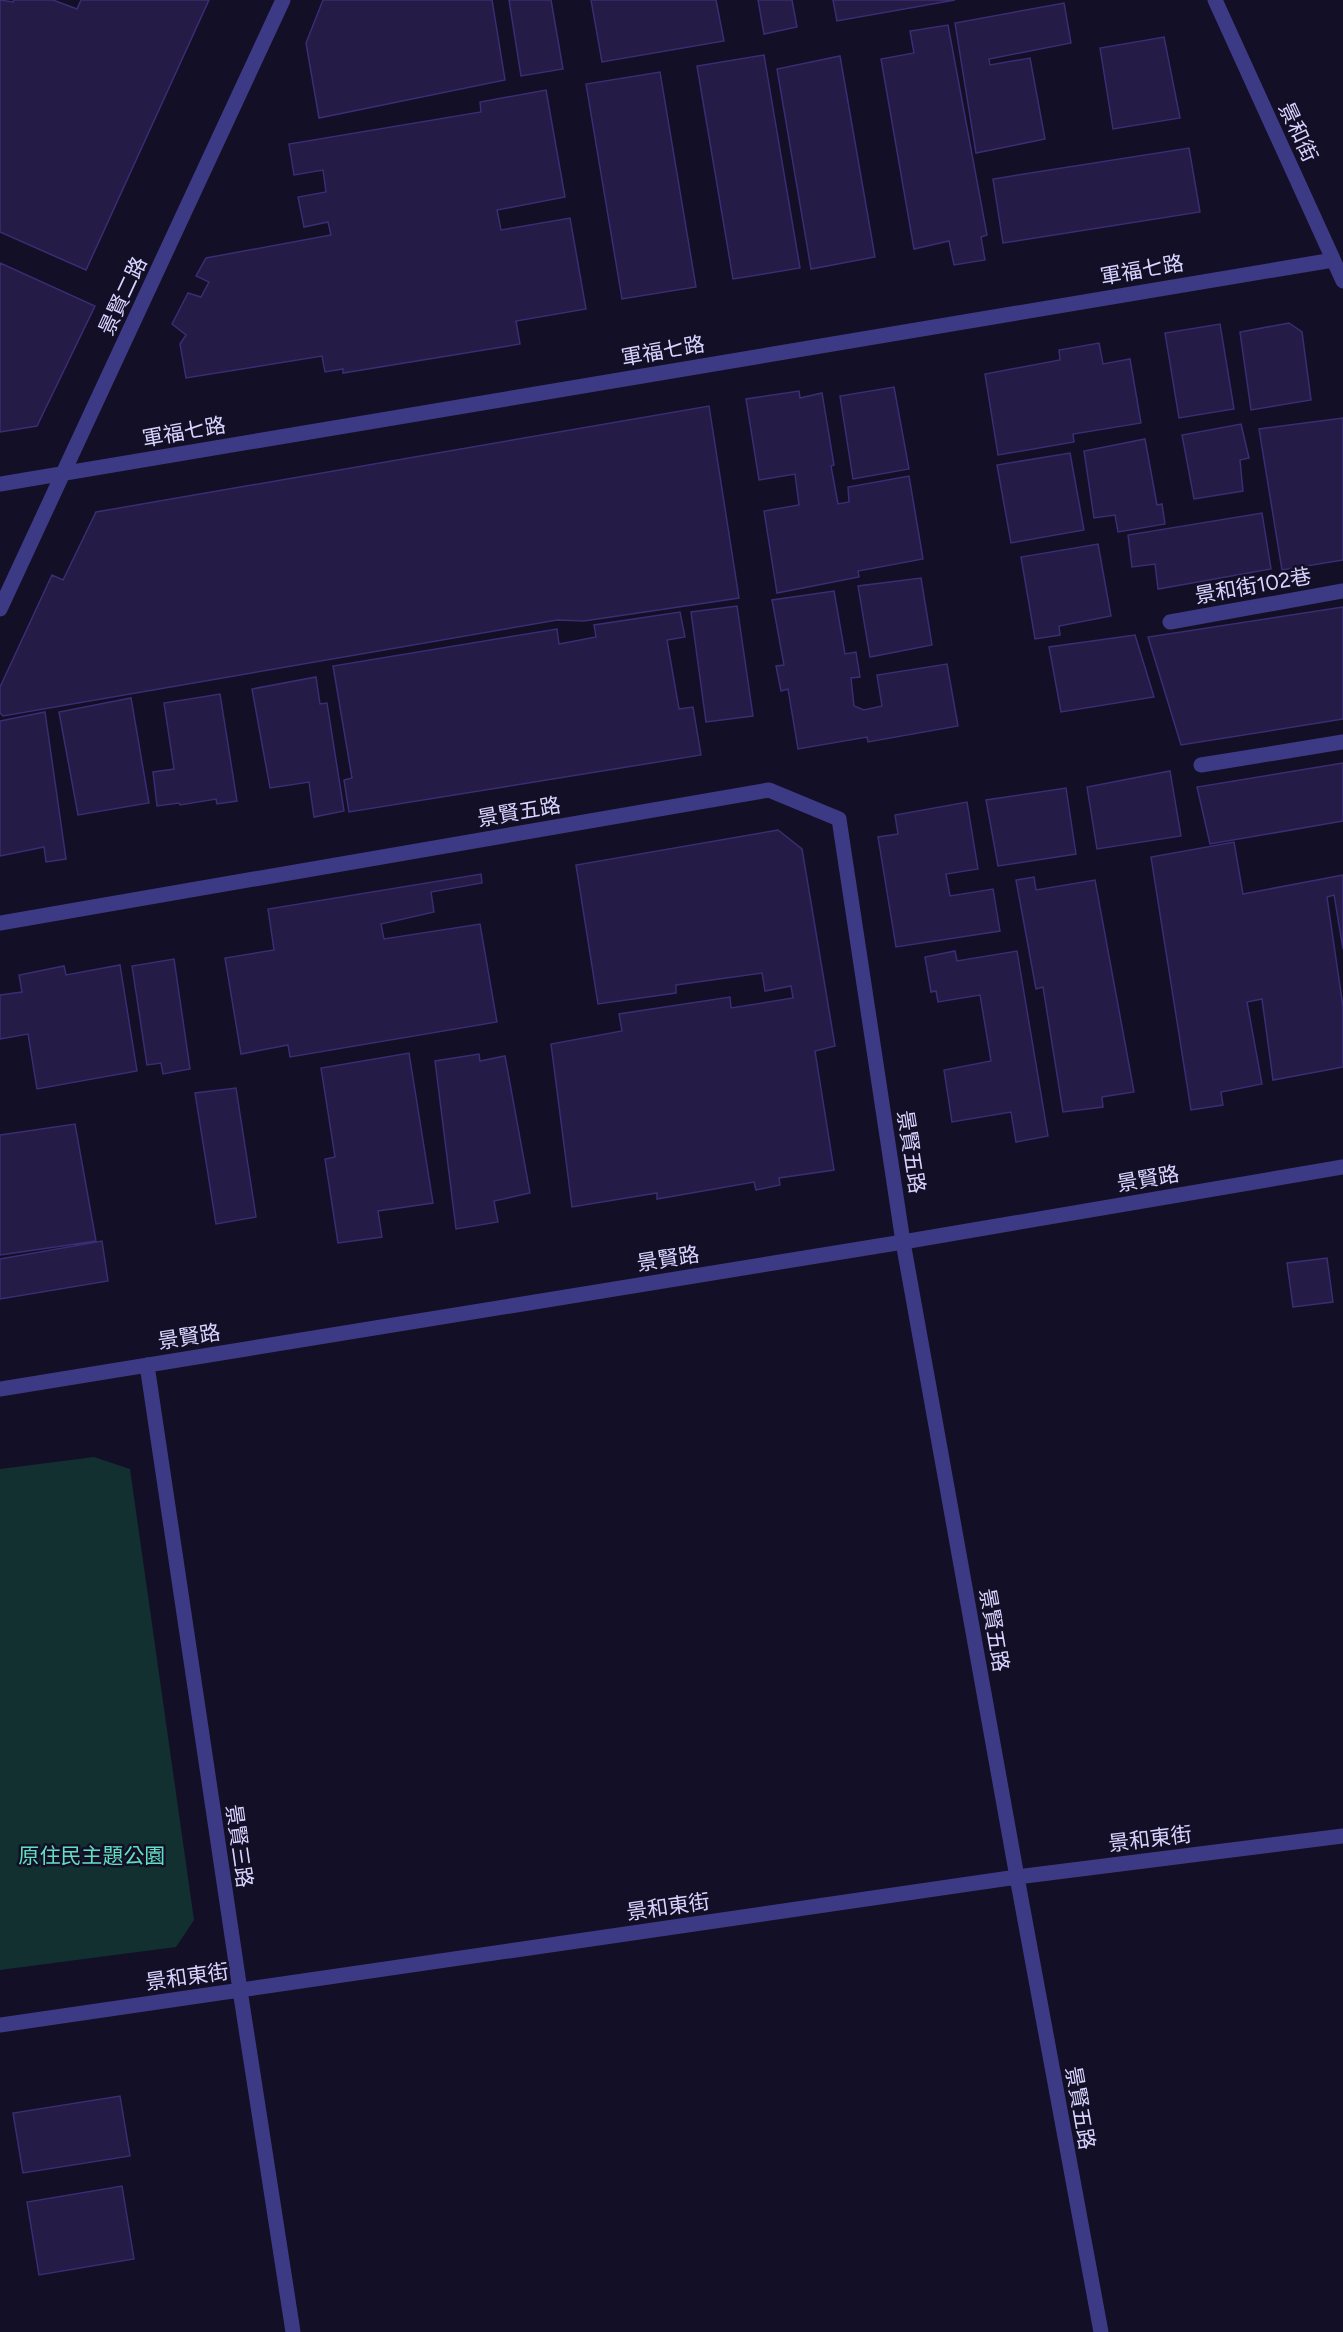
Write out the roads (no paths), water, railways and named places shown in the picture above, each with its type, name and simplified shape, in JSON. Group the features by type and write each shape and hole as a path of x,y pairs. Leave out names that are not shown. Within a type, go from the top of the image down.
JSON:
{"street":[{"name":"景賢二路","path":"0,609 283,0"},
{"name":"景和街","path":"1215,0 1343,281"},
{"name":"軍福七路","path":"0,483 1333,260"},
{"name":"景和街102巷","path":"1170,622 1343,591"},
{"path":"1201,765 1343,742"},
{"name":"景賢五路","path":"0,923 769,790 839,819 903,1242 1101,2332"},
{"name":"景賢路","path":"0,1389 903,1242 1343,1167"},
{"name":"景賢三路","path":"147,1365 293,2332"},
{"name":"景和東街","path":"0,2025 1017,1877 1343,1836"}],"park label":[{"name":"原住民主題公園","path":"92,1856"}]}
